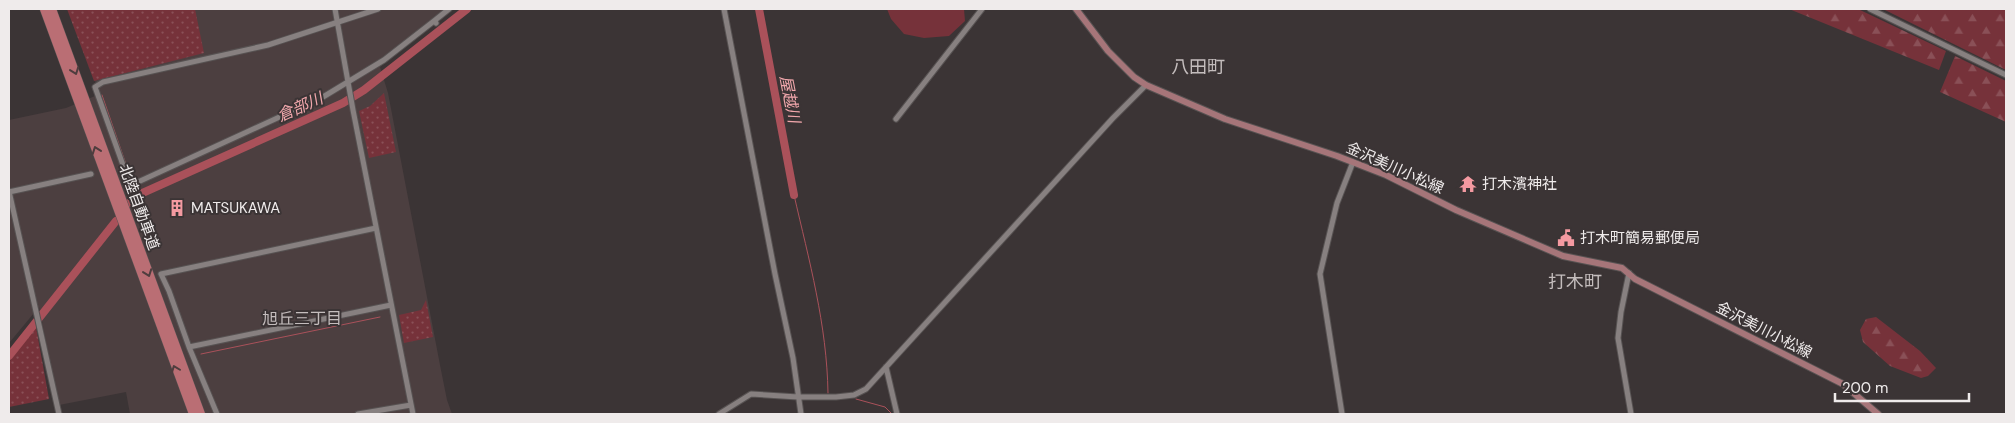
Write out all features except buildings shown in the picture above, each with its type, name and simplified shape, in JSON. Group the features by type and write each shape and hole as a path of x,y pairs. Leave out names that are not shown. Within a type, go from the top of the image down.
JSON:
{"highway":[{"name":"北陸自動車道","path":"44,9 193,414"},
{"name":"北陸自動車道","path":"52,9 201,414"}],"main road":[{"name":"金沢美川小松線","path":"1076,9 1108,51 1134,77 1146,85 1225,118 1386,175 1508,233 1563,256 1574,260 1622,268 1643,283 1843,384 1878,414"}],"street":[{"path":"335,9 349,90 414,414"},
{"path":"378,9 268,45 103,82 95,87 128,179 138,182 324,97 384,60 435,22 449,9"},
{"path":"724,9 793,358 801,414"},
{"path":"896,119 982,9"},
{"path":"1870,9 2006,75"},
{"path":"719,414 751,394 798,397 854,395 866,389 1113,118 1146,85"},
{"path":"1342,414 1320,274 1337,203 1353,162"},
{"path":"59,414 9,192 91,174"},
{"path":"217,414 189,347 170,290 161,274 376,228"},
{"path":"1629,273 1618,338 1631,414"},
{"path":"189,347 391,305"},
{"path":"886,367 898,414"},
{"path":"358,414 411,405"}],"shaded area":[{"path":"68,9 453,9 380,67 388,93 440,365 447,400 452,414 130,414 126,392 59,405 39,307 9,343 9,120 66,108 100,94"}],"green space":[{"path":"67,9 195,9 204,53 94,81"},
{"path":"887,9 964,9 965,21 949,36 924,38 904,34 891,19"},
{"path":"1789,9 1858,9 1946,51 1939,70"},
{"path":"1883,9 2006,9 2006,70"},
{"path":"1955,56 2006,81 2006,122 1940,92"},
{"path":"384,93 396,152 369,158 359,111 370,106"},
{"path":"426,300 433,337 404,343 399,315 421,310"},
{"path":"1876,317 1920,351 1936,368 1928,376 1921,378 1890,366 1863,342 1860,330 1866,319"},
{"path":"36,327 49,399 9,407 9,362"}],"waterway":[{"name":"倉部川","path":"129,203 138,195 343,103 364,90 467,9"},
{"name":"屋越川","path":"759,9 794,195"},
{"path":"102,95 129,173"},
{"path":"794,195 821,318 828,393"},
{"name":"倉部川","path":"9,356 116,221"},
{"path":"201,354 380,317"},
{"path":"856,399 885,407 892,414"}],"place":[{"name":"打木濱神社","path":"1468,184"},
{"name":"MATSUKAWA","path":"177,208"},
{"name":"打木町簡易郵便局","path":"1566,238"}],"district":[{"name":"八田町","path":"1198,67"},
{"name":"打木町","path":"1575,282"},
{"name":"旭丘三丁目","path":"302,318"}]}
